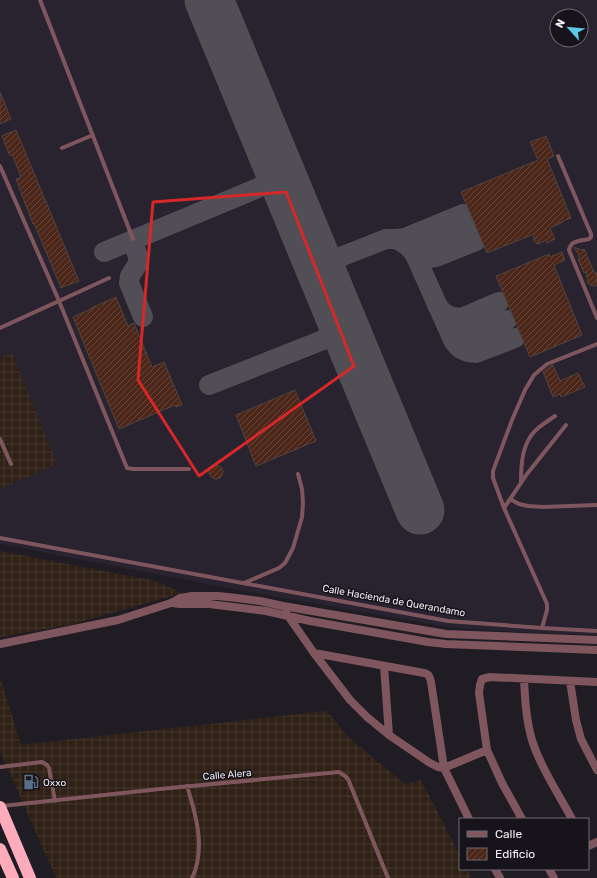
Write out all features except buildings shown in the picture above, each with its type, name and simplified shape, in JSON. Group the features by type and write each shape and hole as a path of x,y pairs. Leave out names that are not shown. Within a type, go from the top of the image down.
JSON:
{"highway":[{"path":"0,807 30,878"},
{"path":"0,849 13,878"}],"street":[{"path":"0,644 112,622 171,603 180,598 192,596 218,596 260,601 446,634 597,640"},
{"path":"171,603 209,604 258,610 310,621 446,644 597,650"},
{"path":"283,606 288,616 314,653 350,700 367,717 389,735 430,763 444,768 487,750"},
{"path":"314,653 358,660 427,674 429,676 444,768 469,818"},
{"path":"384,666 389,735"},
{"path":"521,818 502,783 487,750 479,693 482,679 490,677 597,682"},
{"path":"524,679 526,706 532,739 540,759 571,818"},
{"path":"570,681 576,720 581,739 597,770"}],"lane":[{"path":"40,0 133,240"},
{"path":"62,148 93,136"},
{"path":"558,156 591,232 591,237 589,239 573,243 570,245 569,250 597,318"},
{"path":"0,166 59,301 127,468 189,469"},
{"path":"0,328 109,278"},
{"path":"542,628 547,610 547,604 504,508 493,478 493,471 512,420 525,390 534,375 547,364 597,344"},
{"path":"521,482 521,469 524,452 529,439 536,430 555,416"},
{"path":"504,508 521,482 566,425"},
{"path":"0,439 11,464"},
{"path":"244,583 279,568 284,563 293,548 302,517 303,503 302,489 298,474"},
{"path":"510,499 519,504 528,506 543,507 597,505"},
{"name":"Calle Hacienda de Querandamo","path":"0,538 448,621 597,631"},
{"path":"0,767 42,762 45,763 49,768 55,801"},
{"name":"Calle Alera","path":"0,807 186,786 339,772 348,779 388,878"},
{"path":"186,786 197,826 199,848 198,861 192,878"}],"highlighted area":[{"path":"286,192 354,366 199,476 138,380 153,202"}],"shaded area":[{"path":"0,0 597,0 597,635 456,628 217,586 0,544"},
{"path":"12,353 57,464 0,489 0,358"},
{"path":"0,551 155,581 182,593 69,625 0,637"},
{"path":"0,677 21,745 327,711 348,737 405,784 421,780 459,854 459,870 467,870 471,878 56,878 0,751"}],"taxiway":[{"path":"104,252 258,188 270,180 275,174 275,161"},
{"path":"397,239 405,238 463,214"},
{"path":"313,252 320,259 330,261 386,239 395,239 426,245 468,228"},
{"path":"395,239 406,245 415,255 457,346 465,351 476,353 515,338"},
{"path":"132,240 139,259 130,276 129,283 143,317"},
{"path":"411,249 419,256 432,258 476,241"},
{"path":"437,305 449,316 464,317 499,302"},
{"path":"209,385 323,340 333,326 336,308"},
{"path":"447,327 455,334 464,335 471,334 507,320"}],"runway":[{"path":"209,0 420,510"}],"place":[{"name":"Oxxo","path":"31,782"}]}
